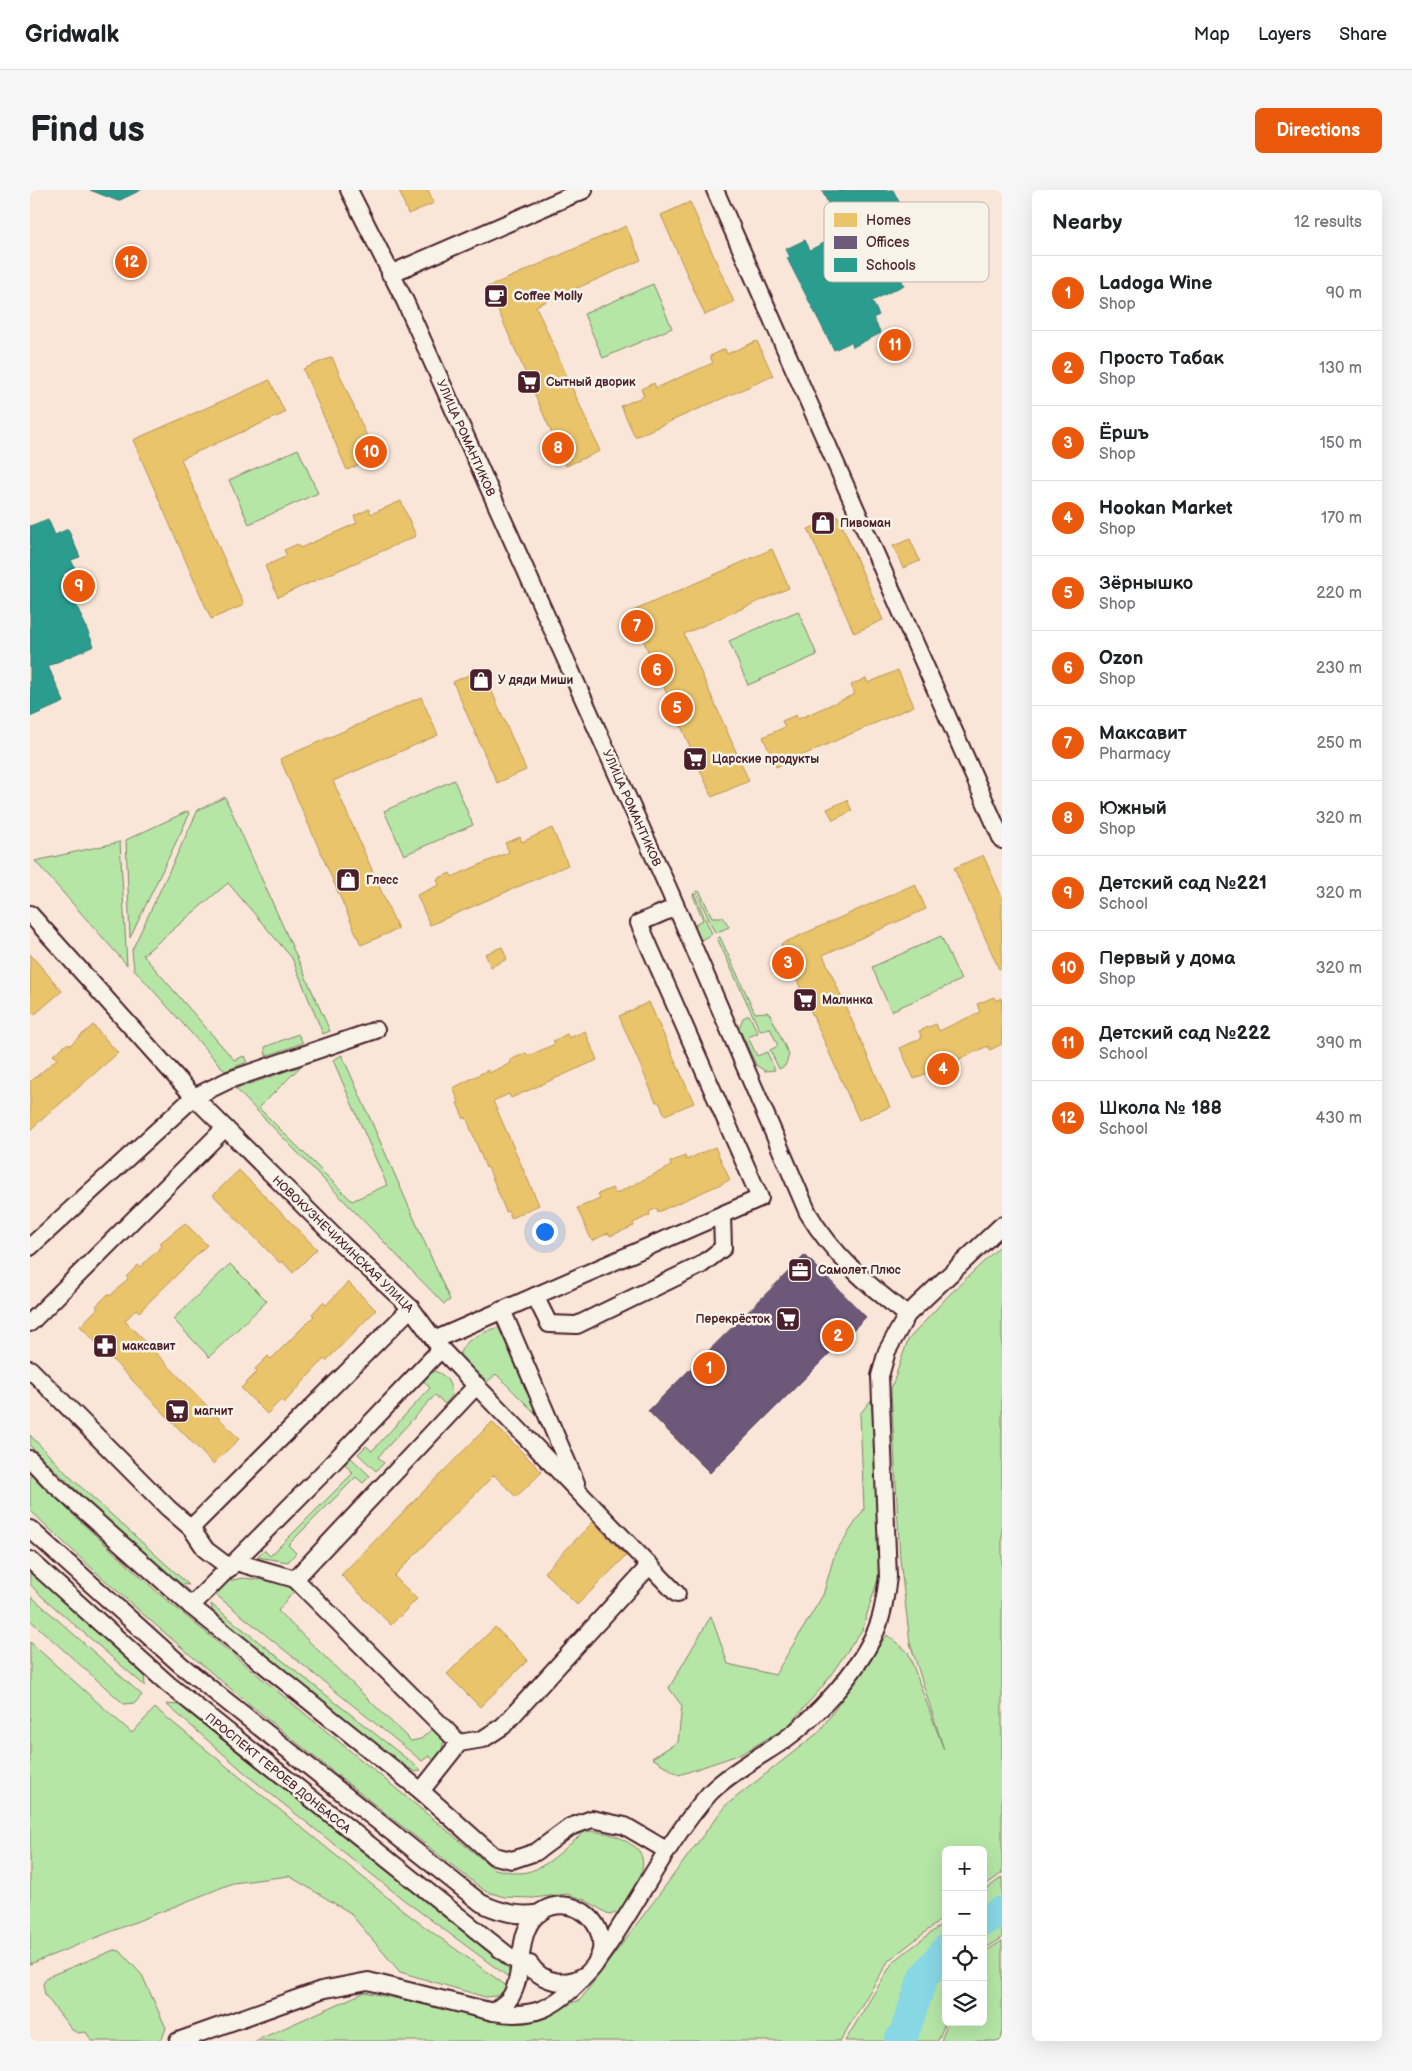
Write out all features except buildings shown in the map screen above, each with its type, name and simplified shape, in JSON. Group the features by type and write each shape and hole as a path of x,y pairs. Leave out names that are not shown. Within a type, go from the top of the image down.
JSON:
{"street":[{"name":"УЛИЦА РОМАНТИКОВ","path":"349,190 390,274 676,907 808,1214 829,1246 878,1293 907,1315"},
{"path":"390,274 584,190"},
{"path":"715,190 1002,840"},
{"path":"191,1606 233,1565 438,1344 502,1310 760,1198 639,924 676,907"},
{"name":"НОВОКУЗНЕЧИХИНСКАЯ УЛИЦА","path":"30,914 194,1097 411,1308 438,1344 477,1386 677,1594"},
{"path":"30,1247 194,1097 228,1080 376,1030"},
{"path":"30,1323 225,1128"},
{"path":"535,1296 549,1324 577,1326 701,1265 723,1248 722,1214"},
{"path":"178,2041 321,1990 368,1981 512,2015 544,2009 557,2004 593,1967 626,1920 666,1850 710,1792 793,1734 820,1708 852,1670 874,1636 884,1608 888,1577 888,1522 880,1376 887,1351 907,1315 1002,1225"},
{"path":"191,1528 411,1308"},
{"path":"502,1310 580,1492"},
{"path":"30,1370 168,1508 191,1528 206,1550 233,1565 295,1579 459,1744"},
{"path":"295,1579 477,1386"},
{"path":"30,1459 52,1482 191,1606 421,1791 494,1856 512,1860 536,1852 570,1827 592,1819 625,1826 666,1850"},
{"name":"ПРОСПЕКТ ГЕРОЕВ ДОНБАССА","path":"30,1529 181,1665 481,1903 497,1911 528,1916 540,1913"},
{"name":"ПРОСПЕКТ ГЕРОЕВ ДОНБАССА","path":"30,1560 168,1684 476,1930 520,1963 537,1973"},
{"path":"421,1791 459,1744 483,1739 504,1726 650,1565"},
{"path":"493,2012 510,1999 516,1984 528,1927 540,1913 555,1906 569,1906 583,1911 593,1920 608,1925 626,1920"},
{"path":"524,1941 526,1955 537,1973 549,1980 563,1982 577,1980 593,1967 601,1940 593,1920"}],"green space":[{"path":"653,284 672,328 603,358 584,314"},
{"path":"298,449 318,493 249,524 229,480"},
{"path":"798,611 817,655 748,685 729,641"},
{"path":"454,780 473,825 404,855 384,811"},
{"path":"225,797 330,1031 323,1034 292,958 228,883 143,955 234,1060 244,1056 247,1062 225,1071 134,969 132,950 198,810"},
{"path":"188,811 189,815 130,938 126,840"},
{"path":"120,842 127,965 35,861"},
{"path":"696,891 700,892 712,917 723,917 729,927 715,933"},
{"path":"694,893 712,934 699,941 695,932 696,924 703,920 693,895"},
{"path":"941,936 961,980 891,1011 872,967"},
{"path":"720,937 755,1013 767,1012 771,1016 789,1055 785,1066 779,1069 770,1050 778,1046 770,1028 760,1031 717,938"},
{"path":"749,1015 758,1033 748,1037 757,1056 767,1052 775,1070 765,1071 756,1065 739,1028 743,1018"},
{"path":"298,1034 303,1043 266,1056 265,1047"},
{"path":"342,1055 450,1300 444,1304 236,1089 301,1066 259,1108 352,1201 387,1185 333,1060"},
{"path":"1002,1244 1002,1873 987,1884 987,1846 942,1846 942,1919 889,1960 840,2041 255,2041 365,1992 515,2023 580,2000 725,1806 819,1732 887,1635 908,1652 944,1750 910,1643 900,1559 891,1389 908,1340 947,1297"},
{"path":"230,1264 267,1301 209,1357 173,1319"},
{"path":"498,1327 542,1420 496,1374 486,1383 459,1358 464,1346 473,1338"},
{"path":"430,1370 440,1373 446,1378 449,1382 452,1396 445,1404 435,1395 378,1457 384,1463 376,1471 358,1454 366,1446 372,1451 430,1388 422,1379"},
{"path":"871,1400 881,1517 878,1579 862,1630 823,1686 787,1727 741,1754 679,1775 652,1758 678,1742 682,1706 669,1688 711,1616 728,1664 775,1675 823,1595 835,1553 864,1509 860,1414"},
{"path":"30,1435 70,1477 189,1585 179,1584 169,1578 30,1446"},
{"path":"351,1458 370,1476 363,1483 356,1477 288,1545 296,1553 288,1562 257,1557 264,1550 270,1556 353,1473 345,1464"},
{"path":"30,1471 70,1512 164,1598 494,1869 517,1873 536,1869 554,1858 586,1831 612,1835 635,1847 642,1858 643,1866 638,1882 621,1911 610,1915 585,1900 567,1894 533,1898 504,1897 485,1891 252,1706 139,1611 84,1561 30,1510"},
{"path":"30,1572 144,1674 145,1686 38,1593 30,1584"},
{"path":"242,1578 284,1582 294,1591 278,1611 411,1741 421,1739 433,1728 444,1740 442,1750 435,1761 429,1756 422,1761 215,1594 224,1582"},
{"path":"32,1597 142,1695 135,1703 124,1704 30,1620"},
{"path":"211,1604 421,1770 416,1772 400,1763 213,1614"},
{"path":"30,1642 132,1733 155,1708 414,1919 508,1987 497,1996 485,1997 400,1972 349,1912 289,1876 233,1883 30,1964"},
{"path":"166,1704 179,1705 508,1968 511,1979 404,1900 252,1779"},
{"path":"1002,1877 1002,1938 987,1947 987,1891 987,1889"},
{"path":"942,1924 942,2026 944,2026 938,2041 845,2041 893,1962"},
{"path":"1002,1941 1002,2041 941,2041 947,2026 987,2026 987,1950"},
{"path":"114,1950 120,1951 142,1975 166,2028 162,2039 158,2041 92,2041 86,2032 78,2033 72,2030 45,1995 43,1984 47,1977"}],"waterway":[{"path":"987,1919 1002,1911"},
{"path":"899,2041 905,2031 923,1978 942,1954"}],"place":[{"name":"Школа № 188","path":"131,262"},
{"name":"Coffee Molly","path":"496,296"},
{"name":"Детский сад №222","path":"895,345"},
{"name":"Сытный дворик","path":"529,382"},
{"name":"Южный","path":"558,448"},
{"name":"Первый у дома","path":"371,452"},
{"name":"Пивоман","path":"823,523"},
{"name":"Детский сад №221","path":"79,586"},
{"name":"Максавит","path":"637,626"},
{"name":"Ozon","path":"657,670"},
{"name":"У дяди Миши","path":"481,680"},
{"name":"Зёрнышко","path":"677,708"},
{"name":"Царские продукты","path":"695,759"},
{"name":"Глесс","path":"348,880"},
{"name":"Ёршъ","path":"788,963"},
{"name":"Малинка","path":"805,1000"},
{"name":"Hookan Market","path":"943,1069"},
{"name":"Самолет Плюс","path":"800,1270"},
{"name":"Перекрёсток","path":"788,1319"},
{"name":"Просто Табак","path":"838,1336"},
{"name":"максавит","path":"105,1346"},
{"name":"Ladoga Wine","path":"709,1368"},
{"name":"магнит","path":"177,1411"}]}
